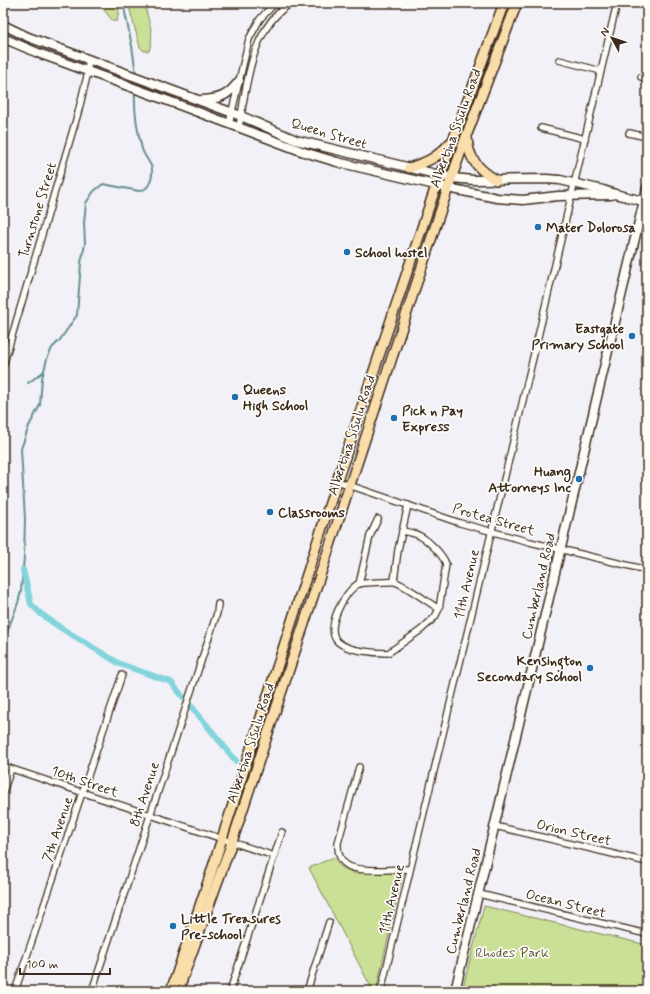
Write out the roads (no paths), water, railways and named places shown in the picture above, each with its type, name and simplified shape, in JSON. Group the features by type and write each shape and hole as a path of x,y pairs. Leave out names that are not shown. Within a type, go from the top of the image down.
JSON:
{"main road":[{"name":"Albertina Sisulu Road","path":"171,991 337,481 439,175 504,3"},
{"name":"Albertina Sisulu Road","path":"178,991 232,842 448,188 516,3"},
{"name":"Queen Street","path":"3,25 28,37 88,60 232,112 302,142 452,178 474,180 546,179 574,183 645,202"},
{"name":"Queen Street","path":"3,38 27,50 323,158 436,186 513,200 616,194"},
{"path":"197,100 214,99 224,96 230,92 239,81"},
{"path":"467,134 467,145 472,160 480,170 496,180"},
{"path":"409,168 438,156 455,136"},
{"name":"Cumberland Road","path":"455,991 560,549 645,202 647,188"}],"street":[{"path":"229,124 246,48 260,19 275,3"},
{"path":"239,127 247,83 256,49 267,27 290,3"},
{"name":"11th Avenue","path":"381,991 617,3"},
{"name":"Turnstone Street","path":"3,366 78,113 88,72 88,60"},
{"path":"559,60 601,71"},
{"path":"541,128 585,139"},
{"path":"629,133 647,137"},
{"name":"Protea Street","path":"337,481 491,531 647,570"},
{"path":"394,581 408,505"},
{"path":"378,519 370,536 358,584 340,603 335,624 334,637 338,642 348,648 388,653 421,630 435,617 439,609 447,567 445,561 419,535 402,531"},
{"path":"358,584 394,581 439,609"},
{"name":"8th Avenue","path":"92,991 217,613 218,604"},
{"name":"7th Avenue","path":"15,991 122,675"},
{"name":"10th Street","path":"3,766 274,856"},
{"path":"359,767 338,843 339,855 348,866 358,870 410,869"},
{"path":"3,792 11,769"},
{"name":"Orion Street","path":"495,826 647,862"},
{"path":"230,991 282,832"},
{"name":"Ocean Street","path":"479,894 647,934"},
{"path":"307,991 329,922"}],"waterway":[{"path":"123,3 136,74"},
{"path":"3,643 21,591 25,519 21,449 29,426 40,405 42,378 47,359 52,348 60,340 77,315 81,263 85,244 84,223 86,203 94,191 103,184 139,191 148,186 152,177 152,169 142,149 137,128 135,91"},
{"path":"28,383 43,372"},
{"path":"23,570 31,604 41,614 120,664 171,682 183,697"},
{"path":"192,707 236,761"}],"place":[{"name":"Mater Dolorosa","path":"538,227"},
{"name":"School hostel","path":"347,252"},
{"name":"Eastgate Primary School","path":"632,336"},
{"name":"Queens High School","path":"235,397"},
{"name":"Pick n Pay Express","path":"394,418"},
{"name":"Huang Attorneys Inc","path":"579,479"},
{"name":"Classrooms","path":"270,512"},
{"name":"Kensington Secondary School","path":"590,668"},
{"name":"Little Treasures Pre-school","path":"173,926"}],"park label":[{"name":"Rhodes Park","path":"512,952"}]}
